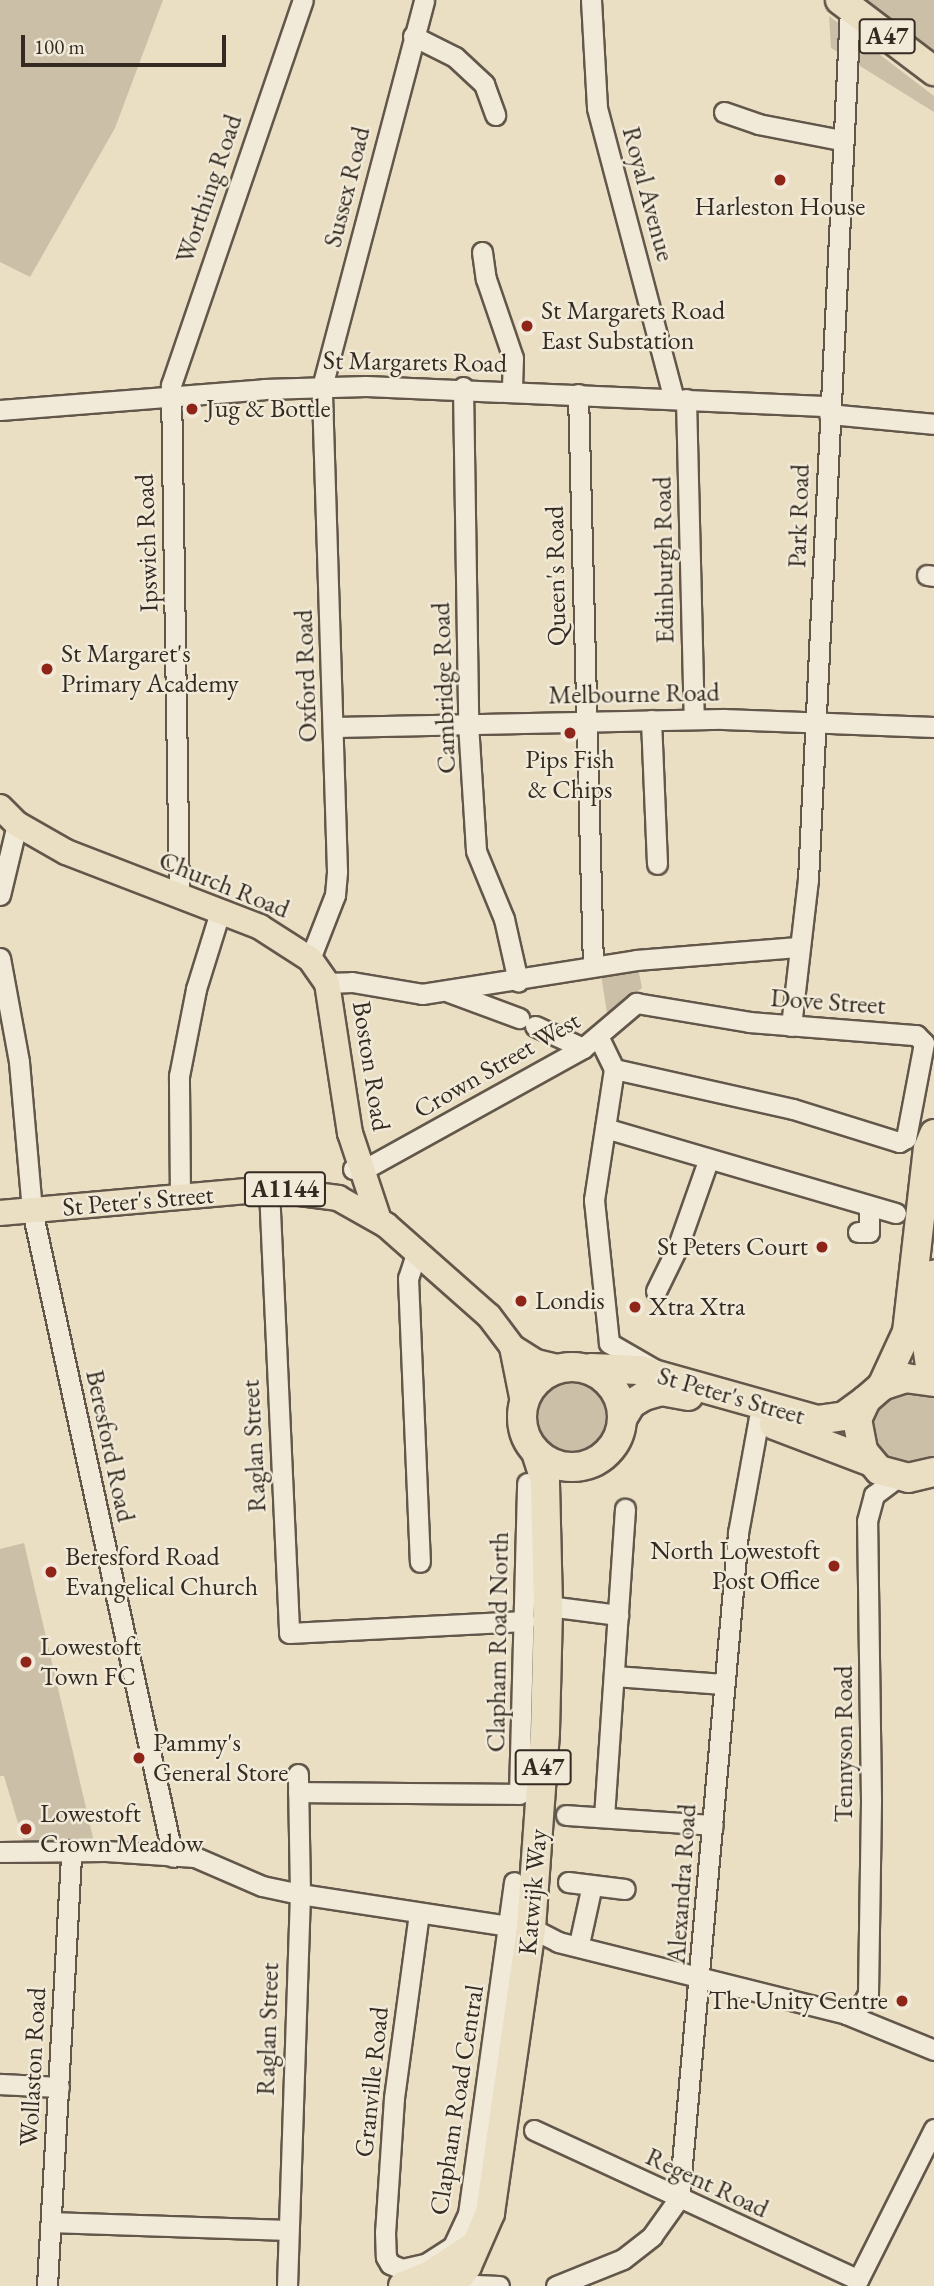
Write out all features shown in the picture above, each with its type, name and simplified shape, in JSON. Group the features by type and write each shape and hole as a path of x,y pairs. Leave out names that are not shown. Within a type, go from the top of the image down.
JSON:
{"highway":[{"name":"A47","path":"845,4 934,71"},
{"path":"869,1461 858,1429 907,1332 928,1149 934,1134"},
{"path":"933,1381 926,1338 934,1275"},
{"name":"St Peter's Street","path":"591,1368 621,1367 669,1377 817,1420 844,1416 874,1393 906,1378 933,1381"},
{"path":"562,1368 591,1368 615,1392 622,1419 614,1444 585,1466 565,1466 537,1455 526,1438 523,1402 540,1381 562,1368"},
{"name":"St Peter's Street","path":"622,1419 631,1404 662,1391 758,1418 869,1461 898,1476"},
{"name":"Katwijk Way","path":"452,2285 477,2243 490,2213 497,2175 520,1927 545,1732 536,1613 546,1535 545,1480 537,1455"},
{"name":"Katwijk Way","path":"546,1535 559,1495 585,1466"},
{"path":"898,1476 932,1474"},
{"path":"404,2286 432,2274 477,2243"}],"main road":[{"name":"Church Road","path":"9,815 66,852 260,928 310,959 327,983"},
{"name":"Boston Road","path":"327,983 358,1166 379,1220"},
{"name":"Boston Road","path":"321,1195 345,1184 358,1166"},
{"name":"St Peter's Street","path":"0,1213 269,1189 321,1195 379,1220 489,1316 512,1347 536,1362 562,1368"},
{"name":"St Peter's Street","path":"512,1347 523,1402"}],"street":[{"name":"Worthing Road","path":"169,397 185,336 303,0"},
{"name":"Sussex Road","path":"322,387 424,0"},
{"name":"Royal Avenue","path":"590,0 597,108 680,399"},
{"name":"Park Road","path":"791,1026 797,947 808,880 845,4"},
{"path":"413,36 455,57 484,84 495,115"},
{"path":"724,112 758,124 841,140"},
{"path":"482,253 486,279 513,358 512,390"},
{"name":"St Margarets Road","path":"4,410 322,387 463,387 829,410 934,424"},
{"name":"Oxford Road","path":"310,959 335,895 335,727 322,387"},
{"name":"Cambridge Road","path":"463,387 468,723 476,851 504,919 517,981"},
{"name":"Queen's Road","path":"578,394 593,967"},
{"name":"Ipswich Road","path":"169,397 180,758 179,897"},
{"name":"Edinburgh Road","path":"680,399 694,719"},
{"name":"Melbourne Road","path":"335,727 694,719 934,727"},
{"path":"651,720 657,864"},
{"path":"0,895 9,815"},
{"path":"180,1198 179,1076 196,989 220,912"},
{"path":"327,983 352,982 407,994 448,992 593,967 797,947"},
{"name":"Beresford Road","path":"0,958 19,1062 32,1210 173,1857"},
{"path":"448,992 591,1043 614,1069 594,1200 609,1343 669,1377"},
{"name":"Dove Street","path":"614,1069 793,1109 899,1142 906,1138 923,1052 921,1037 791,1026 649,1003 636,1003 624,1013"},
{"name":"Crown Street West","path":"358,1166 591,1043 624,1013"},
{"path":"605,1128 869,1209 896,1213"},
{"path":"656,1291 678,1246 708,1161"},
{"name":"Raglan Street","path":"269,1189 289,1633 536,1613"},
{"path":"858,1232 869,1232 869,1209"},
{"path":"416,1254 408,1278 419,1562"},
{"name":"Alexandra Road","path":"555,2286 623,2259 652,2236 679,2198 701,1976 738,1533 758,1418"},
{"name":"Tennyson Road","path":"846,2014 863,2003 868,1993 869,1504 898,1476"},
{"name":"Clapham Road North","path":"298,1783 512,1796 521,1789 536,1613 527,1483"},
{"path":"604,1817 625,1509"},
{"path":"536,1613 618,1615"},
{"path":"614,1676 724,1684"},
{"name":"Raglan Street","path":"287,2286 300,1894 298,1783"},
{"path":"566,1815 713,1825"},
{"path":"0,1852 71,1850 207,1861 262,1886 520,1927 571,1943 846,2014 934,2050"},
{"name":"Wollaston Road","path":"47,2286 71,1850"},
{"name":"Clapham Road Central","path":"386,2256 390,2264 411,2269 441,2255 461,2234 471,2195 504,1972 520,1927 514,1882"},
{"path":"568,1882 625,1889"},
{"path":"571,1943 592,1885"},
{"name":"Granville Road","path":"386,2256 394,2098 419,1913"},
{"path":"0,2084 59,2087"},
{"path":"864,2281 934,2129"},
{"name":"Regent Road","path":"534,2130 864,2281"},
{"path":"51,2222 287,2230"},
{"path":"452,2285 499,2286"}],"shaded area":[{"path":"0,0 163,0 115,128 30,277 0,262"},
{"path":"865,0 934,0 934,53 887,16"},
{"path":"829,16 934,96 934,112 831,48"},
{"path":"638,968 642,988 607,1013 601,975"},
{"path":"573,1375 588,1378 601,1387 610,1400 613,1415 610,1430 601,1443 588,1452 573,1455 558,1452 545,1443 536,1430 533,1415 536,1400 545,1387 558,1378"},
{"path":"893,1391 934,1394 934,1459 912,1467 887,1459 875,1445 872,1419"},
{"name":"Lowestoft Town FC","path":"24,1543 94,1842 24,1843 4,1776 0,1776 0,1549"}],"place":[{"name":"Harleston House","path":"780,180"},
{"name":"St Margarets Road East Substation","path":"527,326"},
{"name":"Jug & Bottle","path":"192,409"},
{"name":"St Margaret's Primary Academy","path":"47,669"},
{"name":"Pips Fish & Chips","path":"570,733"},
{"name":"St Peters Court","path":"822,1247"},
{"name":"Londis","path":"521,1301"},
{"name":"Xtra Xtra","path":"635,1307"},
{"name":"North Lowestoft Post Office","path":"834,1566"},
{"name":"Beresford Road Evangelical Church","path":"51,1572"},
{"name":"Lowestoft Town FC","path":"26,1662"},
{"name":"Pammy's General Store","path":"139,1758"},
{"name":"Lowestoft Crown Meadow","path":"26,1829"},
{"name":"The Unity Centre","path":"902,2001"}]}
